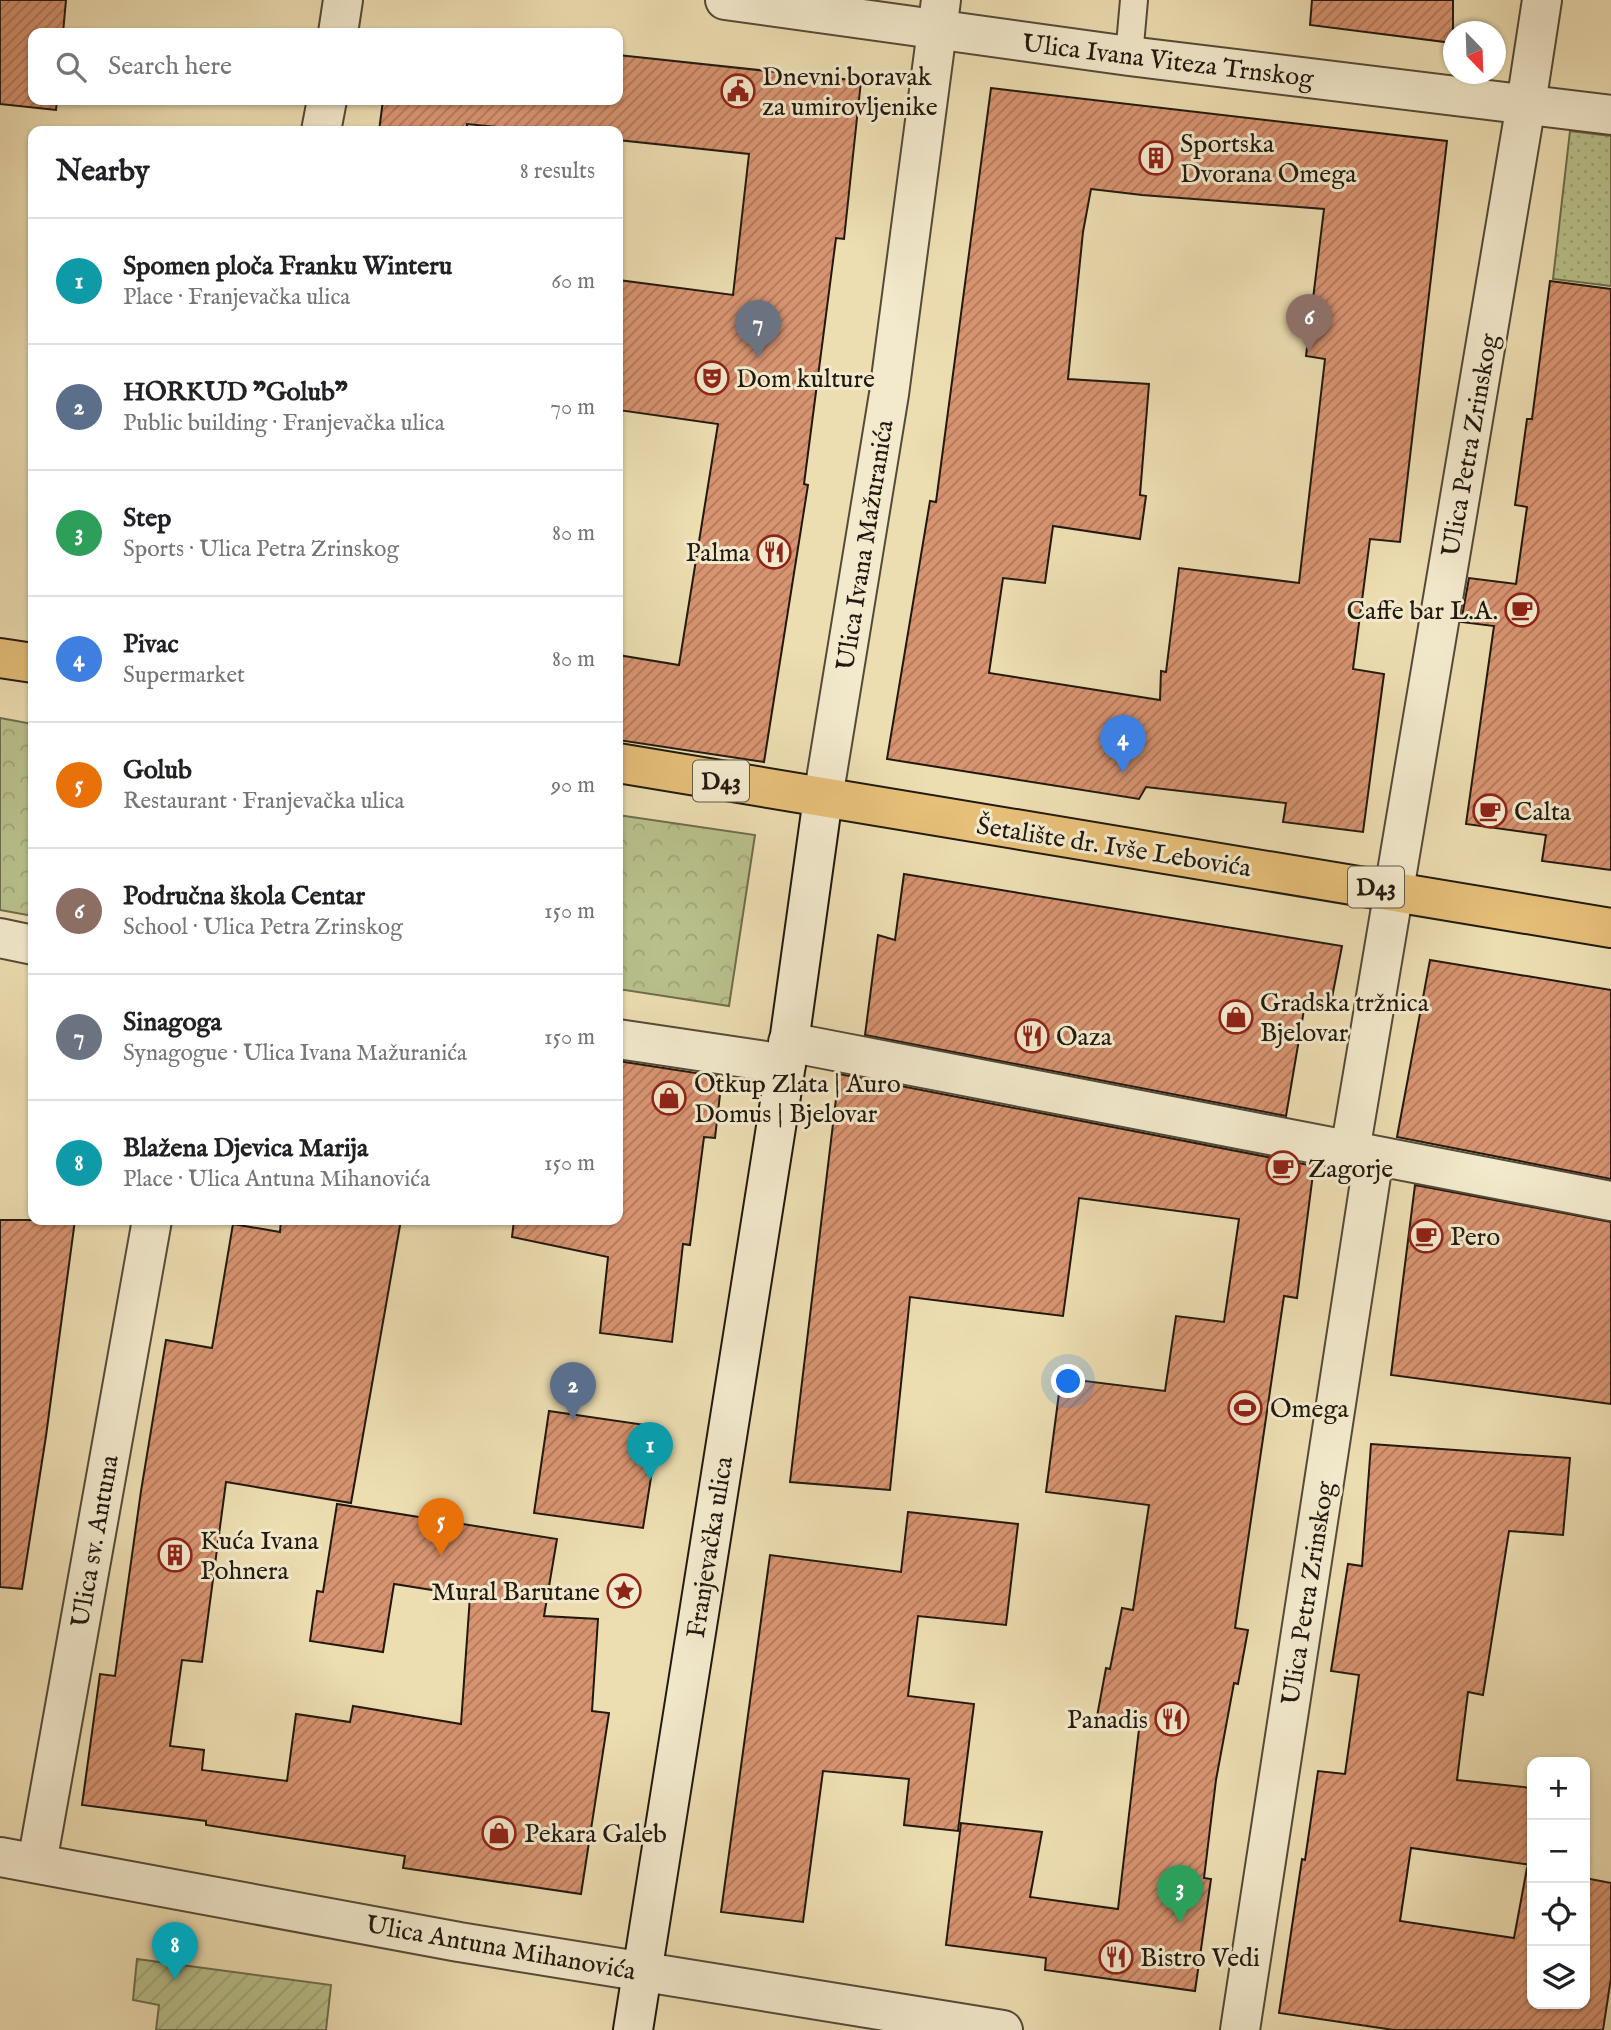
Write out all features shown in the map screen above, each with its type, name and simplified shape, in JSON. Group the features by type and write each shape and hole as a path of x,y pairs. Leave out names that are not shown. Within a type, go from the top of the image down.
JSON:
{"main road":[{"path":"0,658 28,662"},
{"name":"Šetalište dr. Ivše Lebovića","path":"623,764 1611,928"}],"street":[{"path":"339,28 343,0"},
{"name":"Ulica Ivana Viteza Trnskog","path":"725,0 938,15 1129,56 1611,115"},
{"name":"Ulica Petra Zrinskog","path":"1240,2030 1362,1154 1394,890 1527,104 1542,0"},
{"name":"Ulica Ivana Mažuranića","path":"787,1053 823,798 888,394 938,15"},
{"path":"322,126 326,105"},
{"path":"0,938 28,943"},
{"path":"623,1039 787,1053 1362,1154 1611,1201"},
{"name":"Franjevačka ulica","path":"633,2030 787,1053"},
{"name":"Ulica sv. Antuna","path":"37,1863 151,1225"},
{"name":"Ulica Antuna Mihanovića","path":"0,1857 459,1942 642,1971 942,2025 1003,2030"}],"lane":[{"path":"1129,56 1133,0"}],"green space":[{"path":"1570,131 1611,136 1611,286 1553,279"},
{"path":"0,718 28,723 28,915 0,910"},
{"path":"623,816 755,835 729,1006 623,990"},
{"path":"137,1959 331,1985 326,2030 156,2030 159,2005 133,2000"}],"building":[{"path":"0,0 66,0 63,28 28,28 28,105 56,105 56,110 0,104"},
{"path":"1312,0 1453,0 1453,21 1443,21 1443,42 1310,25"},
{"path":"623,56 861,81 844,239 836,238 804,484 808,485 764,762 623,741 623,656 679,665 718,424 623,411 623,281 733,295 749,154 623,141 623,126 380,126 382,105 623,105"},
{"path":"991,88 1447,141 1400,542 1370,539 1353,669 1384,674 1363,832 1283,822 1286,803 1146,787 1139,799 887,759 930,501 936,502","holes":["1091,189 1324,209 1306,356 1325,359 1299,583 1179,568 1166,672 1161,671 1160,700 989,673 1003,578 1045,583 1053,526 1140,539 1146,496 1140,495 1149,384 1068,379 1083,232"]},
{"path":"1550,281 1611,289 1611,870 1542,861 1546,835 1466,824 1494,626 1461,622 1469,578 1516,584 1527,507 1515,505 1527,419 1532,419"},
{"path":"904,874 1342,946 1330,1008 1305,1004 1286,1116 865,1035 878,935 895,940"},
{"path":"1430,960 1611,990 1611,1179 1397,1137"},
{"path":"623,1062 722,1077 715,1138 704,1137 690,1245 683,1244 672,1342 600,1333 608,1257 512,1237 513,1225 623,1225"},
{"path":"839,1074 1314,1166 1297,1298 1284,1296 1235,1628 1248,1630 1238,1684 1234,1683 1216,1780 1204,1878 1211,1879 1195,1991 1045,1970 1046,1958 946,1945 961,1823 1042,1832 1030,1897 1118,1909 1139,1729 1096,1722 1106,1668 1110,1669 1122,1608 1133,1610 1149,1505 1046,1492 1061,1378 1165,1391 1176,1316 1224,1322 1239,1219 1079,1198 1063,1316 910,1297 890,1490 790,1482"},
{"path":"1415,1185 1611,1222 1611,1404 1391,1375"},
{"path":"0,1220 28,1220 28,1225 74,1225 22,1589 0,1587"},
{"path":"233,1225 280,1232 281,1225 400,1225 351,1503 226,1482 202,1662 182,1660 170,1746 204,1750 202,1770 287,1781 296,1714 350,1722 353,1706 461,1724 470,1596 394,1584 383,1652 310,1641 317,1591 323,1592 337,1504 557,1539 544,1616 598,1619 592,1711 609,1713 581,1894 403,1868 405,1856 206,1825 206,1821 82,1805 100,1674 115,1676 166,1340 212,1348"},
{"path":"549,1411 659,1427 643,1528 534,1513"},
{"path":"1371,1444 1570,1458 1563,1535 1509,1531 1483,1695 1468,1692 1457,1780 1527,1787 1527,1864 1411,1848 1400,1921 1514,1938 1527,1868 1527,2009 1590,2009 1590,1879 1611,1883 1611,1978 1603,2030 1394,2030 1279,2013 1318,1771 1345,1774 1359,1675 1331,1671 1348,1564 1362,1566"},
{"path":"908,1512 1018,1524 1006,1625 918,1616 908,1696 974,1704 958,1831 904,1825 909,1779 823,1771 803,1922 721,1912 770,1555 901,1572"}],"place":[{"name":"Dnevni boravak za umirovljenike","path":"738,91"},
{"name":"Sportska Dvorana Omega","path":"1156,158"},
{"name":"Područna škola Centar","path":"1309,352"},
{"name":"Sinagoga","path":"758,358"},
{"name":"Dom kulture","path":"712,378"},
{"name":"Palma","path":"774,552"},
{"name":"Caffe bar L.A.","path":"1522,610"},
{"name":"Pivac","path":"1123,773"},
{"name":"Calta","path":"1490,811"},
{"name":"Gradska tržnica Bjelovar","path":"1236,1017"},
{"name":"Oaza","path":"1032,1036"},
{"name":"Otkup Zlata | Auro Domus | Bjelovar","path":"669,1098"},
{"name":"Zagorje","path":"1283,1168"},
{"name":"Pero","path":"1426,1236"},
{"name":"Omega","path":"1245,1408"},
{"name":"HORKUD \"Golub\"","path":"573,1420"},
{"name":"Spomen ploča Franku Winteru","path":"650,1480"},
{"name":"Kuća Ivana Pohnera","path":"175,1555"},
{"name":"Golub","path":"441,1556"},
{"name":"Mural Barutane","path":"624,1591"},
{"name":"Panadis","path":"1172,1719"},
{"name":"Pekara Galeb","path":"499,1833"},
{"name":"Step","path":"1180,1923"},
{"name":"Bistro Vedi","path":"1116,1957"},
{"name":"Blažena Djevica Marija","path":"175,1980"}]}
